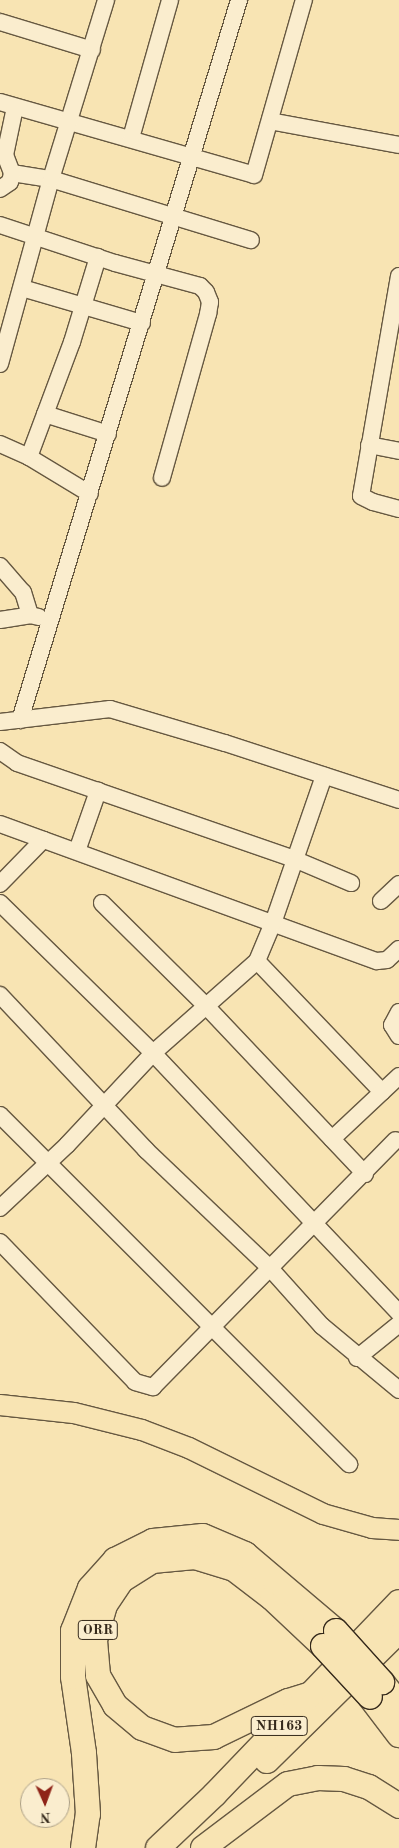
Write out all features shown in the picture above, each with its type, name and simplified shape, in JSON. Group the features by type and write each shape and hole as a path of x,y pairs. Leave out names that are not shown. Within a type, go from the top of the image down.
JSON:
{"highway":[{"name":"ORR","path":"83,1848 88,1814 84,1753 73,1677 73,1631 90,1588 115,1560 153,1541 203,1536 245,1554 329,1638 376,1690 399,1735"},
{"name":"ORR","path":"308,1695 288,1700 214,1737 174,1740 142,1728 114,1705 98,1675 95,1640 105,1604 122,1580 152,1561 195,1557 234,1568 272,1598 329,1638"},
{"name":"NH163","path":"158,1848 214,1795 399,1602"},
{"name":"NH163","path":"179,1848 399,1631"},
{"name":"ORR","path":"376,1690 399,1704"},
{"path":"203,1848 288,1784 318,1778 344,1779 369,1787 399,1806"}],"main road":[{"path":"0,1405 74,1413 142,1430 189,1448 323,1514 372,1528 399,1530"}],"street":[{"path":"0,364 37,237 51,179 70,124 106,0"},
{"path":"131,138 170,0"},
{"path":"20,720 157,275 239,0"},
{"path":"0,188 10,182 12,173 5,155 8,105 70,124 131,138 254,175 295,24 304,0"},
{"path":"0,22 92,50"},
{"path":"270,121 399,145"},
{"path":"12,173 51,179 174,214 251,240"},
{"path":"0,225 157,275 200,286 210,302 162,478"},
{"path":"29,457 98,257"},
{"path":"399,276 361,496 373,502 399,509"},
{"path":"22,288 142,323"},
{"path":"45,414 108,434"},
{"path":"0,444 29,457 90,494"},
{"path":"369,446 399,451"},
{"path":"0,566 23,592 30,615"},
{"path":"0,620 30,615 51,619"},
{"path":"0,722 110,709 399,800"},
{"path":"0,751 17,763 294,858 351,883"},
{"path":"0,1208 105,1106 153,1053 257,961 274,923 294,858 324,776"},
{"path":"77,851 98,791"},
{"path":"0,824 377,960 387,960 399,949"},
{"path":"0,884 43,840"},
{"path":"381,901 399,884"},
{"path":"0,903 153,1053 399,1313"},
{"path":"102,903 206,1007 365,1174"},
{"path":"257,961 382,1092"},
{"path":"0,995 146,1150 269,1267 322,1326 358,1358 399,1390"},
{"path":"399,1012 392,1024 399,1036"},
{"path":"332,1139 399,1076"},
{"path":"0,1115 47,1164 350,1464"},
{"path":"0,1242 134,1382 143,1386 153,1387 160,1383 269,1267 398,1140"},
{"path":"358,1358 399,1324"}]}
